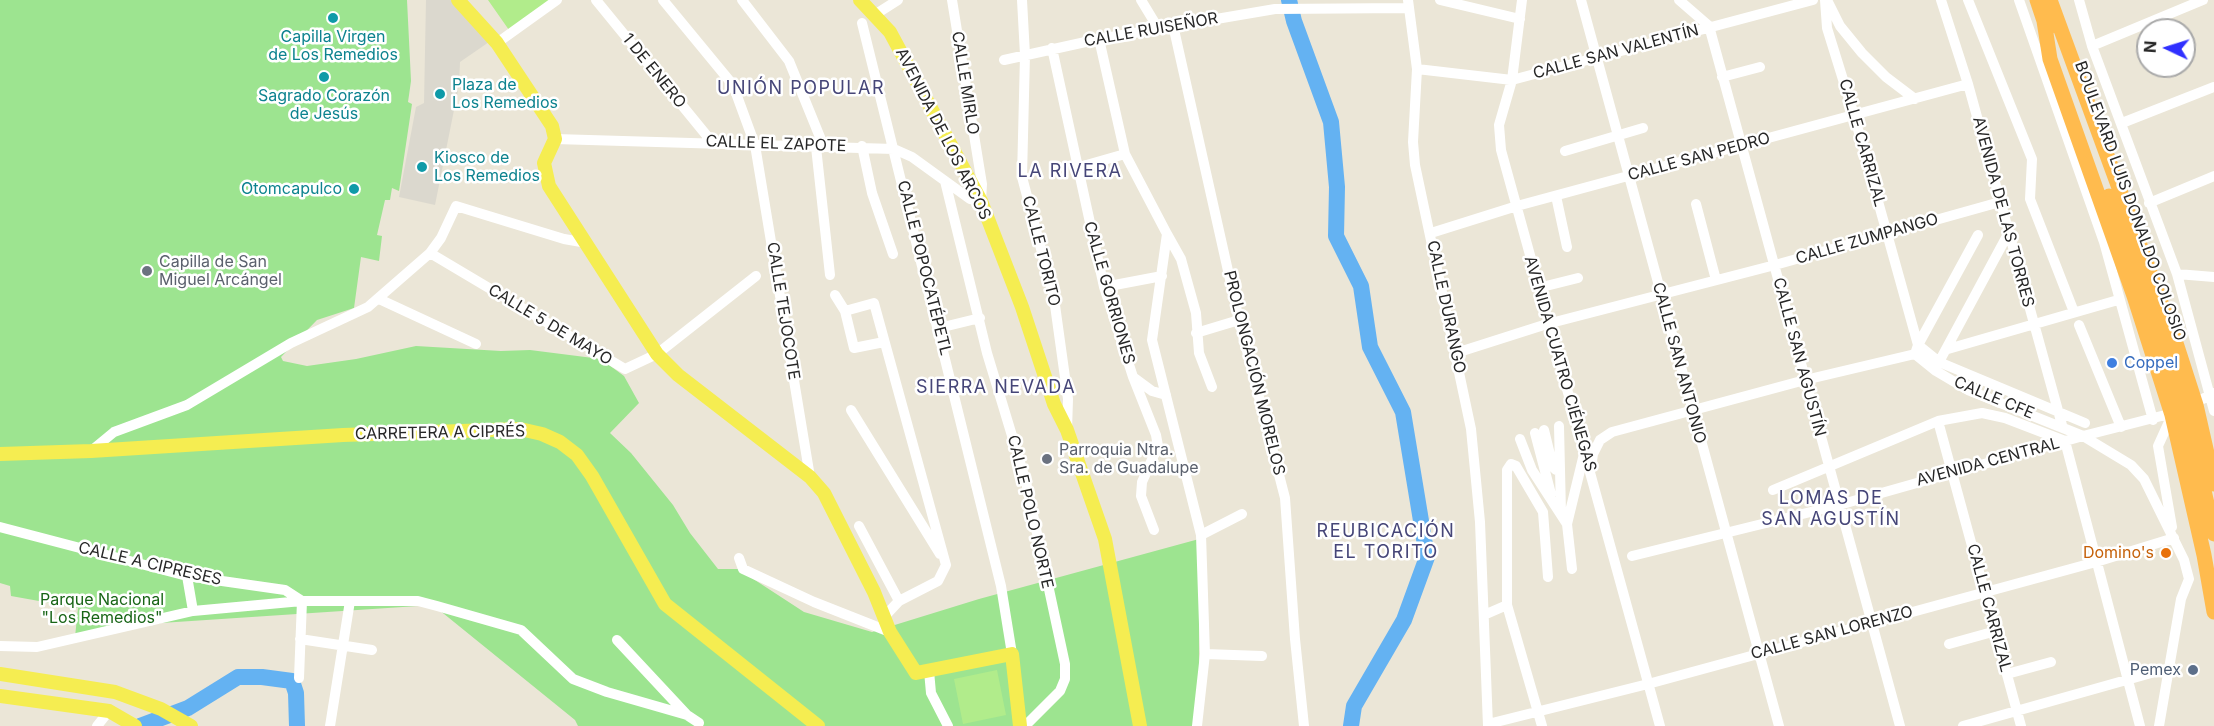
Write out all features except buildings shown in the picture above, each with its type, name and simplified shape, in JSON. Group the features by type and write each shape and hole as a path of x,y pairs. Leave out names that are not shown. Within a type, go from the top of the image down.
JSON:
{"highway":[{"path":"2037,0 2071,44 2210,395 2214,452"},
{"path":"2050,0 2050,59 2134,296 2172,415 2204,555 2214,612"},
{"name":"BOULEVARD LUIS DONALDO COLOSIO","path":"2051,21 2168,352 2186,412 2214,534"},
{"name":"BOULEVARD LUIS DONALDO COLOSIO","path":"2069,72 2177,346 2196,405 2214,484"}],"main road":[{"path":"458,0 496,43 552,126 555,139 544,163 546,178 657,354 678,375 810,477 824,493 890,632 923,672 1012,654"},
{"name":"AVENIDA DE LOS ARCOS","path":"860,0 876,14 902,53 981,201 1022,307 1054,404 1067,430 1105,539 1140,726"},
{"name":"CARRETERA A CIPRÉS","path":"0,454 91,451 355,434 520,429 542,434 560,441 577,455 665,604 819,726"},
{"name":"CALLE POPOCATÉPETL","path":"1012,654 1020,726"},
{"path":"0,674 115,692 161,709 186,723"},
{"path":"0,696 115,715 135,726"}],"street":[{"path":"496,43 557,0"},
{"name":"1 DE ENERO","path":"596,0 712,142"},
{"name":"CALLE TEJOCOTE","path":"663,0 734,86 756,145 810,477"},
{"path":"742,0 789,61 820,147 830,274"},
{"path":"876,14 898,0"},
{"name":"CALLE MIRLO","path":"952,0 982,184 981,201"},
{"name":"CALLE TORITO","path":"1022,0 1025,55 1022,177 1054,298 1068,399 1067,430"},
{"path":"1141,0 1158,28"},
{"path":"1440,0 1520,19"},
{"name":"AVENIDA CUATRO CIÉNEGAS","path":"1522,0 1512,80 1499,126 1499,136 1547,324 1660,726"},
{"name":"CALLE SAN ANTONIO","path":"1581,0 1630,176 1691,411 1779,726"},
{"path":"1679,0 1709,26"},
{"name":"CALLE SAN VALENTÍN","path":"1417,69 1512,80 1788,3 1813,0"},
{"path":"1826,0 1840,26 1862,53 1886,77 1914,99"},
{"name":"CALLE CARRIZAL","path":"1826,0 1827,28 1888,233 1917,349"},
{"name":"AVENIDA DE LAS TORRES","path":"1941,0 1968,84 2062,425"},
{"path":"1968,0 2031,159 2030,199 2074,312"},
{"path":"2019,0 2104,242 2118,300 2153,420"},
{"path":"2079,0 2092,46 2177,274 2214,411"},
{"path":"2092,46 2203,0"},
{"name":"CALLE RUISEÑOR","path":"1004,60 1099,39 1275,9 1408,4"},
{"name":"CALLE DURANGO","path":"1408,4 1417,69 1414,165 1431,233 1471,429 1480,522 1488,725"},
{"name":"CALLE POPOCATÉPETL","path":"862,23 1001,586 1012,654"},
{"name":"PROLONGACIÓN MORELOS","path":"1173,26 1239,320 1285,498 1304,726"},
{"name":"CALLE SAN AGUSTÍN","path":"1709,26 1900,726"},
{"path":"1099,39 1125,154 1181,260 1196,313 1199,353 1212,387"},
{"name":"CALLE GORRIONES","path":"1052,48 1076,168 1104,287 1132,377 1156,435 1158,446 1142,482 1141,496 1154,530"},
{"path":"1722,76 1760,66"},
{"name":"CALLE SAN PEDRO","path":"1431,233 1517,206 1968,84"},
{"path":"2122,123 2214,87"},
{"path":"1565,151 1643,128"},
{"name":"CALLE EL ZAPOTE","path":"555,139 820,147 862,146 894,149 912,157 969,199 981,201"},
{"path":"862,146 872,193 893,255"},
{"path":"1076,168 1125,154"},
{"path":"2149,203 2214,176"},
{"name":"CALLE POLO NORTE","path":"945,181 987,353 1026,482 1065,664 1065,679 1060,691 1025,726"},
{"path":"1556,196 1567,247"},
{"name":"CALLE ZUMPANGO","path":"1456,353 1547,324 1775,265 2000,202"},
{"path":"1696,204 1716,280"},
{"path":"91,451 114,432 187,405 291,343 358,314 379,299 430,253 441,238 456,206 564,239 587,243"},
{"path":"1167,234 1152,340 1201,534 1205,654 1197,726"},
{"path":"1939,362 2008,234"},
{"path":"1590,474 1593,454 1600,440 1612,432 1917,349 1978,235"},
{"name":"CALLE 5 DE MAYO","path":"430,253 619,366 633,367 657,354 756,276"},
{"path":"2177,274 2214,277"},
{"path":"1104,287 1162,276"},
{"path":"1538,288 1578,278"},
{"path":"835,295 845,311 854,348 884,342"},
{"path":"379,299 476,344"},
{"path":"1948,349 2118,300"},
{"path":"845,311 874,303 946,565 938,581 899,601 884,617"},
{"path":"939,328 980,318"},
{"path":"1196,333 1239,320"},
{"path":"2079,325 2121,427"},
{"name":"CALLE CFE","path":"1917,349 1939,362 2085,423"},
{"name":"CALLE CFE","path":"1917,349 1936,371 1968,390 2062,425 2139,471 2174,538"},
{"path":"1132,377 1152,391 1166,394"},
{"name":"AVENIDA CENTRAL","path":"1632,556 1839,505 2083,436 2172,415 2210,395"},
{"path":"851,410 946,565"},
{"name":"CALLE CFE","path":"1938,421 1982,413 2005,418 2065,441"},
{"path":"2159,726 2181,599 2189,579 2184,560 2174,538 2158,446 2172,415"},
{"path":"1773,490 1938,421"},
{"name":"CALLE CARRIZAL","path":"1938,421 2021,726"},
{"path":"1559,426 1558,473 1572,569"},
{"path":"1555,505 1540,431 1553,467 1558,473"},
{"path":"1520,439 1532,470 1564,520"},
{"path":"2065,441 2140,726"},
{"path":"1564,520 1584,452"},
{"path":"1542,726 1508,605 1507,470 1511,464 1516,466 1543,512 1548,577"},
{"path":"1201,534 1242,514"},
{"name":"CALLE A CIPRESES","path":"0,526 186,576 285,590 302,601 418,601 521,630 573,679 607,692 687,715 699,723"},
{"path":"859,526 899,601"},
{"name":"CALLE SAN LORENZO","path":"1488,725 1648,684 2096,562 2174,538"},
{"path":"739,558 743,569 814,602 890,632"},
{"path":"186,576 193,611"},
{"path":"0,646 37,647 193,611 302,601 299,678"},
{"path":"330,726 350,601"},
{"path":"1484,615 1508,605"},
{"path":"1949,644 1996,631"},
{"path":"300,639 372,650"},
{"path":"617,640 687,715"},
{"path":"1205,654 1263,656"},
{"path":"2007,674 2051,662"},
{"path":"1963,726 2169,668"},
{"path":"923,672 948,726"},
{"path":"97,726 115,715"}],"green space":[{"name":"Parque Nacional \"Los Remedios\"","path":"0,0 407,0 411,81 408,102 412,104 399,191 392,188 390,200 385,200 377,235 382,236 379,261 361,257 354,308 317,320 281,357 283,361 307,366 356,359 416,346 501,351 530,350 601,359 624,376 639,403 610,433 631,453 673,505 690,533 718,569 738,569 804,612 872,632 979,599 1199,539 1199,726 578,726 575,720 433,605 161,623 75,637 78,608 11,596 10,586 0,583"},
{"path":"488,0 551,0 509,30"},
{"path":"997,670 1006,715 963,724 954,679"}],"shaded area":[{"name":"Plaza de Los Remedios","path":"426,0 451,0 489,42 460,62 459,85 435,205 399,197 416,107 424,103"}],"waterway":[{"path":"1289,0 1294,21 1331,122 1337,187 1336,236 1361,286 1370,347 1403,412 1427,557 1404,620 1354,706 1351,726"},
{"path":"140,726 188,708 238,677 292,681 296,693 297,726"}],"place":[{"name":"Capilla Virgen de Los Remedios","path":"333,18"},
{"name":"Sagrado Corazón de Jesús","path":"324,77"},
{"name":"Plaza de Los Remedios","path":"440,94"},
{"name":"Kiosco de Los Remedios","path":"422,167"},
{"name":"Otomcapulco","path":"354,189"},
{"name":"Capilla de San Miguel Arcángel","path":"147,271"},
{"name":"Coppel","path":"2112,363"},
{"name":"Parroquia Ntra. Sra. de Guadalupe","path":"1047,459"},
{"name":"Domino's","path":"2166,553"},
{"name":"Pemex","path":"2193,670"}],"district":[{"name":"UNIÓN POPULAR","path":"801,89"},
{"name":"LA RIVERA","path":"1070,172"},
{"name":"SIERRA NEVADA","path":"996,388"},
{"name":"LOMAS DE SAN AGUSTÍN","path":"1831,509"},
{"name":"REUBICACIÓN EL TORITO","path":"1386,542"}]}
